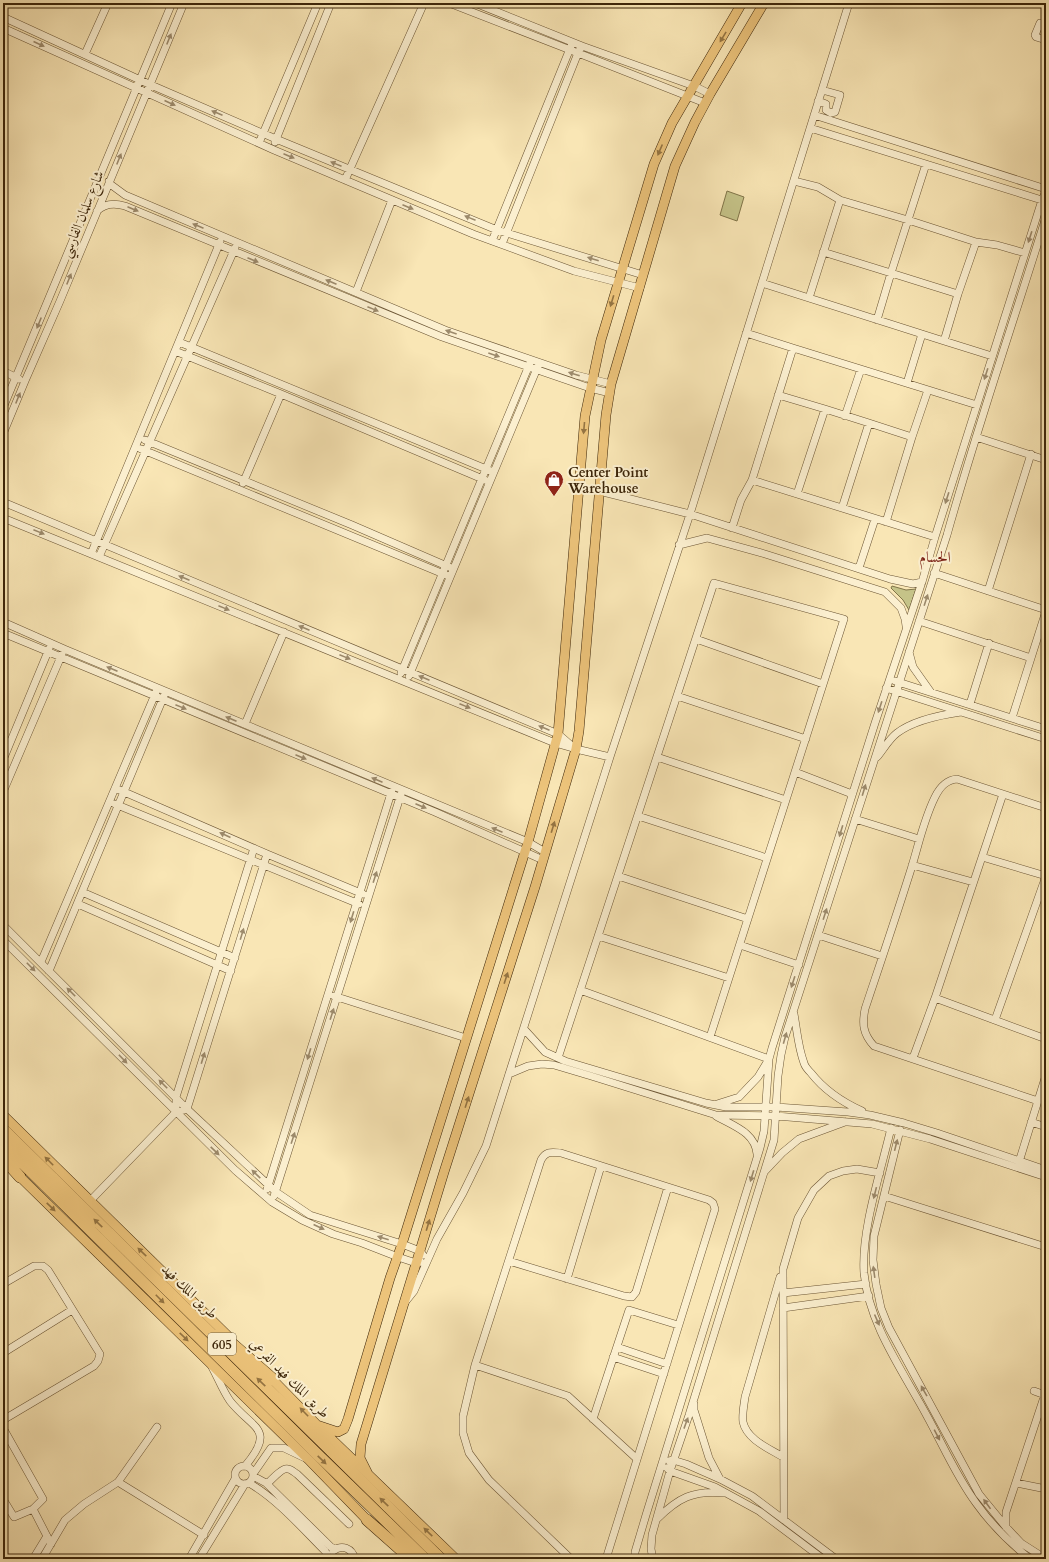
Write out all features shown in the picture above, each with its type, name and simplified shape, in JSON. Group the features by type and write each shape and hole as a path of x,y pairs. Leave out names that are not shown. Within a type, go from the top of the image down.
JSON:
{"highway":[{"name":"طريق الملك فهد","path":"3,1129 441,1559"},
{"name":"طريق الملك فهد","path":"3,1144 298,1436 425,1559"},
{"path":"3,1160 20,1177"},
{"path":"112,1237 274,1380"},
{"path":"367,1520 411,1559"}],"main road":[{"path":"317,1425 338,1432 344,1429 525,852 556,738 585,416 601,340 618,282 654,164 672,122 742,3"},
{"path":"368,1474 360,1458 360,1444 576,749 580,724 606,415 611,384 675,166 705,103 764,3"},
{"name":"طريق الملك فهد الفرعي","path":"3,1116 274,1380 317,1425 456,1559"},
{"path":"20,1177 408,1559"}],"street":[{"path":"85,54 108,3"},
{"name":"شارع سلمان الفارسي","path":"3,408 172,3"},
{"name":"شارع سلمان الفارسي","path":"3,434 24,381 60,301 109,181 151,85 184,3"},
{"path":"259,143 318,3"},
{"path":"272,148 330,3"},
{"path":"345,180 424,3"},
{"path":"449,3 705,103"},
{"path":"475,3 582,46 694,86 710,94"},
{"path":"405,1303 414,1291 437,1238 463,1193 486,1146 610,757 690,514 849,3"},
{"path":"3,17 151,85 276,139 496,230 643,275"},
{"path":"1046,23 1039,24 1035,35 1036,37 1046,40"},
{"path":"3,28 259,143 492,241 574,270 640,288"},
{"path":"492,241 572,42"},
{"path":"502,244 582,46"},
{"path":"822,90 830,92 840,96 835,112 831,113 826,110 826,104 830,92"},
{"path":"818,101 826,104"},
{"path":"634,1559 662,1462 758,1157 764,1131 769,1059 852,794 922,582 992,356 1046,190 814,115"},
{"path":"823,132 827,119"},
{"path":"810,128 1044,200"},
{"path":"877,320 926,164"},
{"path":"109,181 113,188 125,195 445,330 538,366 591,384 610,393"},
{"path":"794,181 818,188 840,200 976,242 997,245 1025,253"},
{"path":"356,292 392,200"},
{"path":"809,298 840,200"},
{"path":"97,211 101,207 110,204 118,204 442,337 530,363"},
{"path":"653,1559 651,1548 652,1535 673,1460 693,1401 774,1140 781,1055 855,819 947,535 976,437 1046,217"},
{"path":"91,554 222,236"},
{"path":"99,557 187,357 190,347 234,252 237,242"},
{"path":"944,340 976,242"},
{"path":"823,252 958,294"},
{"path":"762,283 992,356"},
{"path":"746,333 977,405"},
{"path":"907,384 922,334"},
{"path":"178,342 494,472"},
{"path":"732,528 741,500 752,480 793,348"},
{"path":"175,351 273,390 490,483"},
{"path":"398,679 530,363"},
{"path":"407,682 538,366"},
{"path":"846,416 861,369"},
{"path":"3,371 24,381"},
{"path":"273,390 277,382"},
{"path":"591,384 611,384"},
{"path":"886,522 928,390"},
{"path":"240,489 281,394"},
{"path":"778,395 912,437"},
{"path":"797,494 825,410"},
{"path":"842,508 870,423"},
{"path":"139,437 454,569"},
{"path":"976,437 1046,460"},
{"path":"136,447 450,577"},
{"path":"988,591 1031,454"},
{"path":"752,480 935,537"},
{"path":"599,491 690,514 890,579 913,584 922,582"},
{"path":"3,502 402,669 556,738 576,749 610,757"},
{"path":"3,518 398,679 556,738"},
{"path":"859,568 875,519"},
{"path":"679,545 708,538 765,554 885,592 901,608 905,619 906,631"},
{"path":"934,573 1046,611 1012,718"},
{"path":"558,1058 714,583 844,619 710,1037"},
{"path":"919,621 1031,658"},
{"path":"3,622 166,692 528,842 544,856"},
{"path":"245,724 284,632"},
{"path":"3,633 391,794 525,852 544,856"},
{"path":"696,638 823,684"},
{"path":"3,760 52,643"},
{"path":"970,704 989,643"},
{"path":"3,792 64,649"},
{"path":"910,652 913,667 930,692"},
{"path":"889,679 1046,729"},
{"path":"40,962 158,688"},
{"path":"886,688 1046,739"},
{"path":"49,971 166,692"},
{"path":"677,696 806,739"},
{"path":"874,762 896,734 911,725 945,714 963,712"},
{"path":"657,757 786,800"},
{"path":"795,772 852,794"},
{"path":"1038,1101 874,1046 867,1039 863,1020 865,1009 919,839 935,796 944,784 949,780 957,778 1046,808"},
{"path":"266,1196 268,1185 393,786"},
{"path":"115,788 267,854 369,896"},
{"path":"272,1202 338,997 402,790"},
{"path":"913,1058 935,998 1003,794"},
{"path":"109,801 366,906"},
{"path":"638,816 767,858"},
{"path":"855,819 919,839"},
{"path":"176,1112 176,1097 254,848"},
{"path":"188,1109 267,854"},
{"path":"982,857 1046,876 996,1020"},
{"path":"912,865 974,882"},
{"path":"618,876 748,918"},
{"path":"82,892 235,958"},
{"path":"78,904 230,971"},
{"path":"3,925 188,1109 276,1192 310,1215 402,1244 420,1251 428,1259"},
{"path":"818,935 882,956"},
{"path":"598,936 729,978"},
{"path":"3,940 235,1170 272,1202 302,1220 333,1234 416,1263 428,1259"},
{"path":"740,945 799,965"},
{"path":"580,990 769,1059"},
{"path":"328,994 466,1038"},
{"path":"935,998 1046,1038"},
{"path":"794,1012 796,1033 804,1064 816,1080 828,1092 842,1102 870,1115"},
{"path":"524,1029 545,1052 558,1058 714,1105 726,1107 776,1107 870,1115 931,1131 1018,1162 1046,1170"},
{"path":"714,1105 739,1097 758,1077 769,1059"},
{"path":"510,1074 528,1066 542,1064 554,1065 716,1116 747,1133 755,1144 758,1157"},
{"path":"1018,1162 1046,1075"},
{"path":"90,1201 176,1112 188,1109"},
{"path":"716,1116 776,1116 872,1124 900,1130 1046,1176"},
{"path":"764,1172 782,1153 799,1139 847,1121"},
{"path":"1031,1122 1046,1126"},
{"path":"891,1128 864,1250 864,1274 875,1317 892,1354 976,1503 1016,1548 1030,1559"},
{"path":"900,1130 874,1236 873,1260 881,1308 890,1328 980,1494 1006,1527 1021,1543 1046,1559"},
{"path":"571,1559 489,1480 469,1453 463,1433 463,1416 475,1365 541,1160 545,1154 549,1152 561,1153 709,1200 713,1203 715,1209 606,1559"},
{"path":"567,1279 601,1166"},
{"path":"783,1457 758,1442 744,1423 745,1397 798,1218 814,1190 829,1176 843,1171 857,1169 880,1173"},
{"path":"509,1261 624,1296 632,1297 636,1292 668,1187"},
{"path":"884,1196 1046,1247"},
{"path":"3,1284 34,1266 43,1266 48,1270 100,1354 98,1361 94,1366 3,1420"},
{"path":"783,1269 784,1520"},
{"path":"774,1300 783,1295 866,1284"},
{"path":"783,1308 869,1296"},
{"path":"3,1353 72,1310"},
{"path":"594,1419 628,1310 678,1325"},
{"path":"617,1347 667,1364"},
{"path":"613,1357 664,1374"},
{"path":"209,1362 230,1401 257,1428 260,1434 260,1443 256,1453 245,1466 241,1466 236,1469 234,1474 236,1479 239,1483 247,1483 259,1489 277,1505 335,1549"},
{"path":"475,1365 568,1396 637,1459"},
{"path":"1006,1527 1006,1512 1045,1393 1034,1391"},
{"path":"693,1401 694,1410 709,1458 720,1479"},
{"path":"42,1559 65,1520 84,1504 118,1482 157,1427"},
{"path":"3,1428 43,1499 33,1509 14,1517 3,1499"},
{"path":"199,1559 239,1492 253,1475 271,1448 284,1448 310,1461"},
{"path":"662,1462 673,1460 720,1479 752,1496 836,1559"},
{"path":"662,1462 670,1471 715,1487 759,1512 823,1559"},
{"path":"245,1466 250,1469 253,1475 268,1485 282,1499 307,1528 329,1558"},
{"path":"268,1485 279,1476 280,1472 288,1468 297,1474 349,1524"},
{"path":"189,1559 236,1479"},
{"path":"118,1482 204,1535"},
{"path":"1016,1483 1046,1489"},
{"path":"656,1519 672,1504 690,1495 710,1492 727,1493"},
{"path":"277,1505 282,1499"},
{"path":"33,1509 52,1544"},
{"path":"33,1559 47,1536"},
{"path":"329,1558 335,1549 341,1547 347,1548 352,1552 355,1559"}],"shaded area":[{"path":"727,191 744,197 737,221 720,215"},
{"path":"892,586 906,590 916,589 909,610 903,600 891,588"}],"place":[{"name":"Center Point Warehouse","path":"554,497"}],"district":[{"name":"الحسام","path":"935,557"}]}
